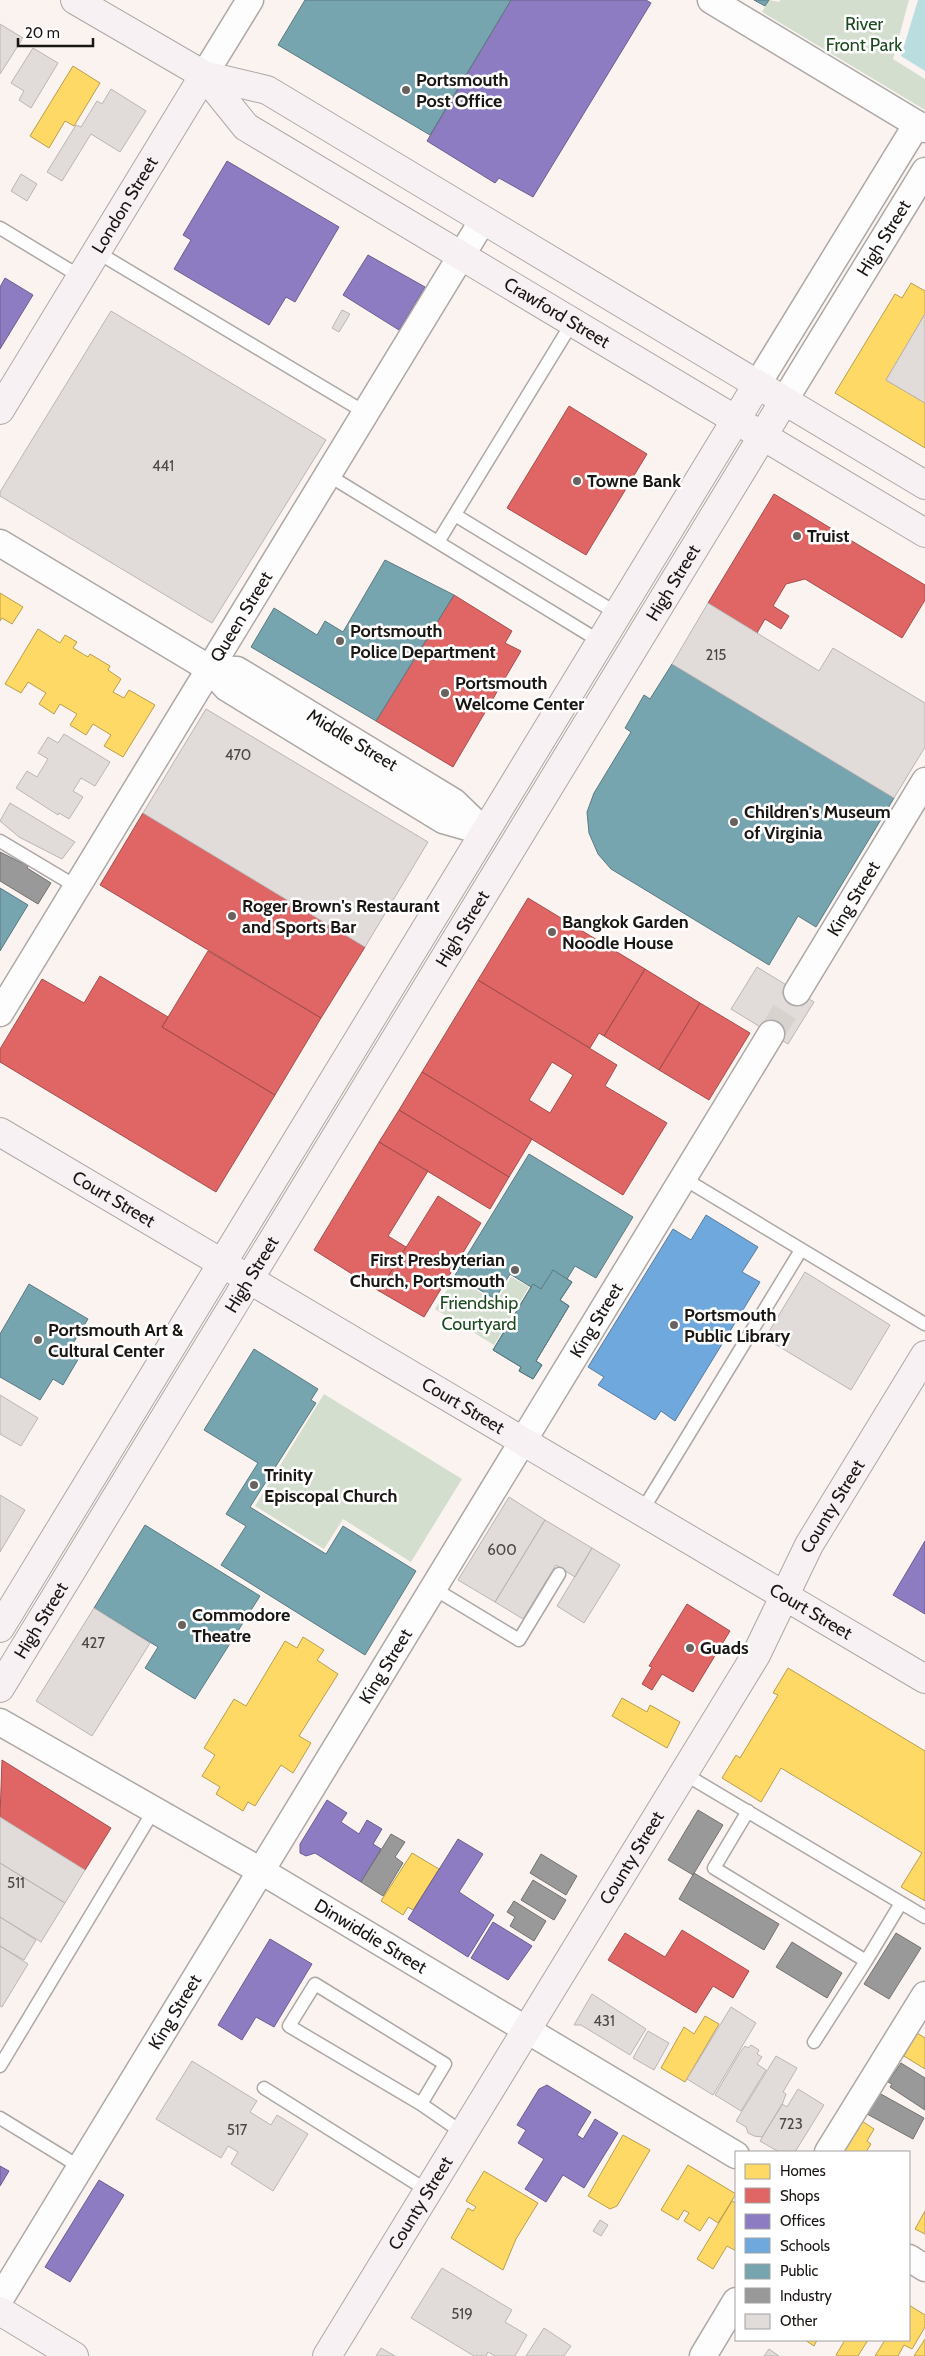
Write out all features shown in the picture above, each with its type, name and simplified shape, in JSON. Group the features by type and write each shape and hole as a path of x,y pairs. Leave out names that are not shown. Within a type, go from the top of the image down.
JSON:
{"main road":[{"name":"Crawford Street","path":"75,0 204,75 267,90 925,485"},
{"name":"Crawford Street","path":"204,75 246,127 925,533"},
{"name":"London Street","path":"0,410 204,75"},
{"name":"High Street","path":"0,1628 757,385"},
{"name":"High Street","path":"0,1688 784,401"},
{"name":"Court Street","path":"0,1132 925,1679"},
{"name":"County Street","path":"328,2356 756,1654 809,1545 925,1356"},
{"path":"0,2311 74,2356"}],"street":[{"name":"London Street","path":"204,75 250,0"},
{"path":"712,0 921,127"},
{"name":"High Street","path":"757,385 921,127"},
{"name":"High Street","path":"784,401 925,171"},
{"name":"Queen Street","path":"0,1013 483,220"},
{"name":"Middle Street","path":"0,543 210,669 227,688 443,820 485,832 512,848"},
{"name":"King Street","path":"797,992 925,781"},
{"name":"King Street","path":"0,2299 771,1034"},
{"name":"Dinwiddie Street","path":"0,1722 261,1871 735,2154"},
{"path":"829,2151 925,1995"},
{"path":"910,2259 925,2268"},
{"path":"703,2356 735,2303"}],"lane":[{"path":"0,228 81,277"},
{"path":"96,252 366,413"},
{"path":"438,542 572,323"},
{"path":"328,475 601,642"},
{"path":"455,515 618,614"},
{"path":"0,841 77,886"},
{"path":"683,1178 925,1324"},
{"path":"642,1511 801,1250"},
{"path":"434,1588 519,1640 559,1574"},
{"path":"683,1773 925,1917"},
{"path":"0,2066 154,1810"},
{"path":"748,1811 714,1868 866,1961"},
{"path":"814,2042 901,1903"},
{"path":"421,2104 445,2064 315,1984 290,2026 421,2104 463,2133"},
{"path":"264,2088 428,2191"},
{"path":"0,2118 80,2167"}],"green space":[{"name":"River Front Park","path":"769,0 779,2 780,0 909,0 893,59 925,79 925,110 762,12"},
{"name":"Friendship Courtyard","path":"455,1277 496,1302 511,1277 529,1287 494,1345 435,1309"},
{"path":"324,1394 462,1479 411,1562 343,1519 324,1549 255,1506"}],"water":[{"path":"909,0 925,0 925,79 893,59"}],"pier":[{"path":"909,0 918,0 901,56 925,71 925,79 893,59"}],"building: Homes":[{"path":"73,66 100,83 74,126 65,121 49,148 30,136"},
{"path":"911,283 925,291 925,314 886,380 925,403 925,448 835,393 895,294 902,298"},
{"path":"0,593 23,607 12,624 2,618 0,621"},
{"path":"38,629 60,643 65,635 77,642 73,648 88,657 90,654 110,666 108,670 121,679 113,692 124,698 129,690 155,705 123,757 104,746 111,735 93,724 86,735 70,725 77,714 60,704 54,714 39,704 46,693 28,682 21,693 5,684"},
{"path":"303,1637 324,1650 317,1660 338,1674 299,1736 311,1743 293,1773 281,1765 255,1806 248,1802 243,1811 216,1794 220,1787 202,1776 215,1755 204,1748 234,1699 246,1706 285,1641 297,1648"},
{"path":"788,1668 925,1751 925,1901 901,1887 922,1853 781,1768 761,1802 722,1778 736,1755 740,1758 778,1695 773,1693"},
{"path":"622,1698 647,1712 650,1705 680,1722 667,1748 612,1716"},
{"path":"412,1853 439,1869 413,1910 408,1907 403,1915 381,1901"},
{"path":"705,2016 719,2024 685,2082 661,2068 684,2027 694,2034"},
{"path":"917,2033 925,2038 925,2069 904,2056"},
{"path":"862,2121 874,2129 867,2141 871,2144 867,2151 844,2151"},
{"path":"623,2135 650,2150 617,2206 610,2209 588,2196"},
{"path":"688,2165 735,2193 718,2223 709,2217 700,2231 684,2221 689,2213 684,2210 678,2220 661,2210"},
{"path":"484,2171 538,2203 516,2239 503,2270 451,2238 468,2208 473,2211 476,2207 466,2201"},
{"path":"732,2201 735,2202 735,2250 727,2246 713,2269 697,2259"},
{"path":"925,2211 925,2234 915,2229"},
{"path":"910,2306 925,2315 925,2327 912,2349 904,2345 898,2356 875,2356 884,2341 910,2341"},
{"path":"925,2339 925,2356 914,2356"},
{"path":"806,2341 816,2341 814,2346"},
{"path":"844,2341 867,2341 858,2356 836,2355"}],"building: Shops":[{"name":"Towne Bank","path":"569,406 647,454 586,555 507,508"},
{"name":"Truist","path":"774,494 925,585 925,600 902,638 805,579 786,584 773,606 789,616 781,629 765,619 757,633 708,603"},
{"name":"Portsmouth Welcome Center","path":"454,595 512,631 505,643 521,651 453,767 376,721"},
{"name":"Roger Brown's Restaurant and Sports Bar","path":"143,813 365,947 321,1018 100,885"},
{"path":"528,898 645,969 604,1036 599,1033 590,1048 478,980"},
{"path":"208,951 321,1018 275,1095 162,1027"},
{"path":"645,969 700,1003 659,1070 604,1036"},
{"path":"100,976 168,1017 162,1027 275,1095 216,1192 0,1062 0,1049 42,979 84,1003"},
{"path":"478,980 617,1065 605,1086 667,1123 623,1195 422,1072","holes":["552,1062 573,1075 550,1113 529,1100"]},
{"path":"700,1003 750,1033 709,1100 659,1070"},
{"path":"422,1072 532,1139 509,1177 399,1110"},
{"path":"399,1110 509,1177 490,1209 379,1142"},
{"path":"379,1142 428,1171 388,1236 406,1247 379,1291 314,1250"},
{"path":"438,1196 481,1223 424,1317 379,1291"},
{"name":"Guads","path":"687,1604 730,1631 693,1692 662,1674 652,1690 642,1684 652,1667 649,1666"},
{"path":"2,1760 111,1828 85,1870 0,1817"},
{"path":"682,1930 749,1971 733,1998 713,1986 696,2013 608,1960 625,1933 665,1957"}],"building: Offices":[{"path":"511,0 646,0 651,3 533,197 499,178 495,183 427,141"},
{"path":"227,161 339,227 295,302 286,297 269,325 174,269 191,240 183,235"},
{"path":"368,255 425,287 399,330 343,295"},
{"path":"5,278 33,295 0,349 0,287"},
{"path":"925,1541 925,1614 893,1595"},
{"path":"327,1800 347,1813 341,1822 359,1834 367,1820 382,1829 373,1844 381,1849 361,1882 315,1853 306,1856 300,1853 300,1844"},
{"path":"458,1839 483,1854 459,1892 494,1915 468,1957 408,1919"},
{"path":"493,1922 532,1946 508,1980 471,1958"},
{"path":"270,1939 312,1964 274,2027 256,2017 242,2040 218,2025"},
{"path":"547,2085 591,2112 577,2135 583,2139 595,2119 618,2133 584,2188 563,2175 546,2202 525,2189 544,2159 518,2143 526,2130 517,2125 539,2089"},
{"path":"0,2166 9,2171 0,2186"},
{"path":"99,2180 124,2195 70,2282 45,2267"}],"building: Schools":[{"name":"Portsmouth Public Library","path":"706,1215 758,1247 742,1272 760,1282 675,1421 661,1411 655,1420 598,1385 604,1377 588,1367 673,1229 691,1240"}],"building: Public":[{"name":"Portsmouth Post Office","path":"305,0 511,0 430,135 278,45"},
{"path":"754,0 769,0 765,6"},
{"name":"Portsmouth Police Department","path":"385,560 454,595 376,721 251,647 274,608 317,635 325,621 343,632"},
{"name":"Children's Museum of Virginia","path":"672,664 894,798 816,927 798,916 769,965 611,869 598,854 589,833 587,812 594,793 631,732 625,728 644,695 650,699"},
{"path":"0,888 28,905 0,951"},
{"name":"First Presbyterian Church, Portsmouth","path":"529,1154 633,1217 596,1278 575,1266 567,1279 572,1282 560,1300 569,1306 536,1361 542,1365 533,1379 519,1371 521,1367 493,1350 531,1287 510,1274 495,1299 455,1275"},
{"path":"553,1270 572,1282 560,1300 569,1306 536,1361 542,1365 533,1379 519,1371 521,1367 493,1350 533,1284 541,1289"},
{"name":"Portsmouth Art & Cultural Center","path":"29,1284 88,1319 72,1345 83,1351 63,1385 53,1379 40,1400 0,1377 0,1334"},
{"name":"Trinity Episcopal Church","path":"254,1349 318,1389 311,1400 316,1403 250,1507 326,1554 343,1526 416,1571 365,1655 221,1565 246,1526 226,1514 258,1463 204,1430"},
{"name":"Commodore Theatre","path":"145,1525 260,1596 195,1699 145,1668 158,1647 94,1608"}],"building: Industry":[{"path":"0,852 28,866 27,868 51,883 38,904 0,881"},
{"path":"698,1810 723,1825 693,1875 668,1860"},
{"path":"391,1834 405,1842 395,1857 403,1863 383,1896 361,1882"},
{"path":"541,1854 577,1876 566,1895 530,1873"},
{"path":"694,1873 779,1924 764,1950 679,1899"},
{"path":"533,1880 566,1900 554,1920 521,1900"},
{"path":"514,1901 546,1921 534,1941 510,1926 515,1917 507,1912"},
{"path":"896,1933 921,1948 889,1999 864,1984"},
{"path":"792,1942 842,1973 827,1998 776,1967"},
{"path":"901,2063 925,2078 925,2110 890,2087 892,2084 888,2082"},
{"path":"879,2093 924,2118 913,2139 867,2114"}],"building: Other":[{"path":"0,24 23,38 0,74"},
{"path":"33,48 58,63 31,108 19,100 24,91 11,83"},
{"path":"111,89 146,111 120,152 91,134 62,181 47,172 76,125 81,127 97,101 102,104"},
{"path":"21,174 37,184 27,201 11,191"},
{"path":"342,310 350,314 339,332 332,328"},
{"path":"111,311 326,440 212,623 0,496 0,492"},
{"path":"925,314 925,403 886,380"},
{"path":"708,603 819,671 833,648 925,703 925,747 894,798 672,664"},
{"path":"206,709 428,842 365,947 143,813"},
{"path":"64,734 110,762 95,786 81,778 73,791 83,797 69,819 59,813 58,815 16,788 27,771 37,777 48,759 38,753 48,737 58,743"},
{"path":"10,803 75,842 62,859 19,837 0,821"},
{"path":"757,967 814,1002 788,1044 731,1009"},
{"path":"805,1272 890,1325 851,1390 765,1338"},
{"path":"0,1395 38,1418 21,1446 0,1434"},
{"path":"0,1495 25,1510 0,1552"},
{"path":"509,1497 545,1520 495,1602 458,1580"},
{"path":"545,1520 592,1548 575,1577 556,1565 523,1619 495,1602"},
{"path":"592,1548 620,1565 584,1623 557,1606"},
{"path":"94,1608 150,1643 92,1736 36,1701"},
{"path":"0,1817 85,1870 65,1903 0,1863"},
{"path":"0,1863 65,1903 41,1942 0,1917"},
{"path":"0,1917 36,1940 24,1960 0,1946"},
{"path":"0,1946 28,1964 2,2007 0,2006"},
{"path":"592,1994 646,2029 630,2055 581,2025 574,2025"},
{"path":"731,2007 756,2023 713,2095 687,2079"},
{"path":"648,2031 669,2043 654,2070 633,2058"},
{"path":"751,2045 759,2050 757,2054 762,2057 757,2064 766,2070 741,2111 715,2095 739,2054 745,2046 748,2048"},
{"path":"776,2056 797,2068 783,2092 786,2094 782,2105 762,2137 754,2136 748,2133 746,2127 736,2121"},
{"path":"192,2061 257,2101 250,2112 271,2125 277,2115 308,2134 273,2191 231,2164 238,2152 228,2146 221,2158 156,2119"},
{"path":"798,2089 824,2105 796,2151 777,2151 760,2141 782,2104 787,2107"},
{"path":"600,2220 608,2225 601,2236 593,2231"},
{"path":"442,2268 512,2310 505,2322 527,2335 515,2356 495,2356 488,2352 486,2356 474,2356 411,2318"},
{"path":"544,2328 571,2346 564,2356 526,2356"},
{"path":"381,2348 395,2356 376,2356"},
{"path":"769,2349 779,2356 764,2356"}],"tunnel":[{"path":"771,1034 797,992"}],"place":[{"name":"Portsmouth Post Office","path":"406,90"},
{"name":"Towne Bank","path":"577,481"},
{"name":"Truist","path":"797,536"},
{"name":"Portsmouth Police Department","path":"340,641"},
{"name":"Portsmouth Welcome Center","path":"445,693"},
{"name":"Children's Museum of Virginia","path":"734,822"},
{"name":"Roger Brown's Restaurant and Sports Bar","path":"232,916"},
{"name":"Bangkok Garden Noodle House","path":"552,932"},
{"name":"First Presbyterian Church, Portsmouth","path":"515,1270"},
{"name":"Portsmouth Public Library","path":"674,1325"},
{"name":"Portsmouth Art & Cultural Center","path":"38,1340"},
{"name":"Trinity Episcopal Church","path":"254,1485"},
{"name":"Commodore Theatre","path":"182,1625"},
{"name":"Guads","path":"690,1648"}]}
